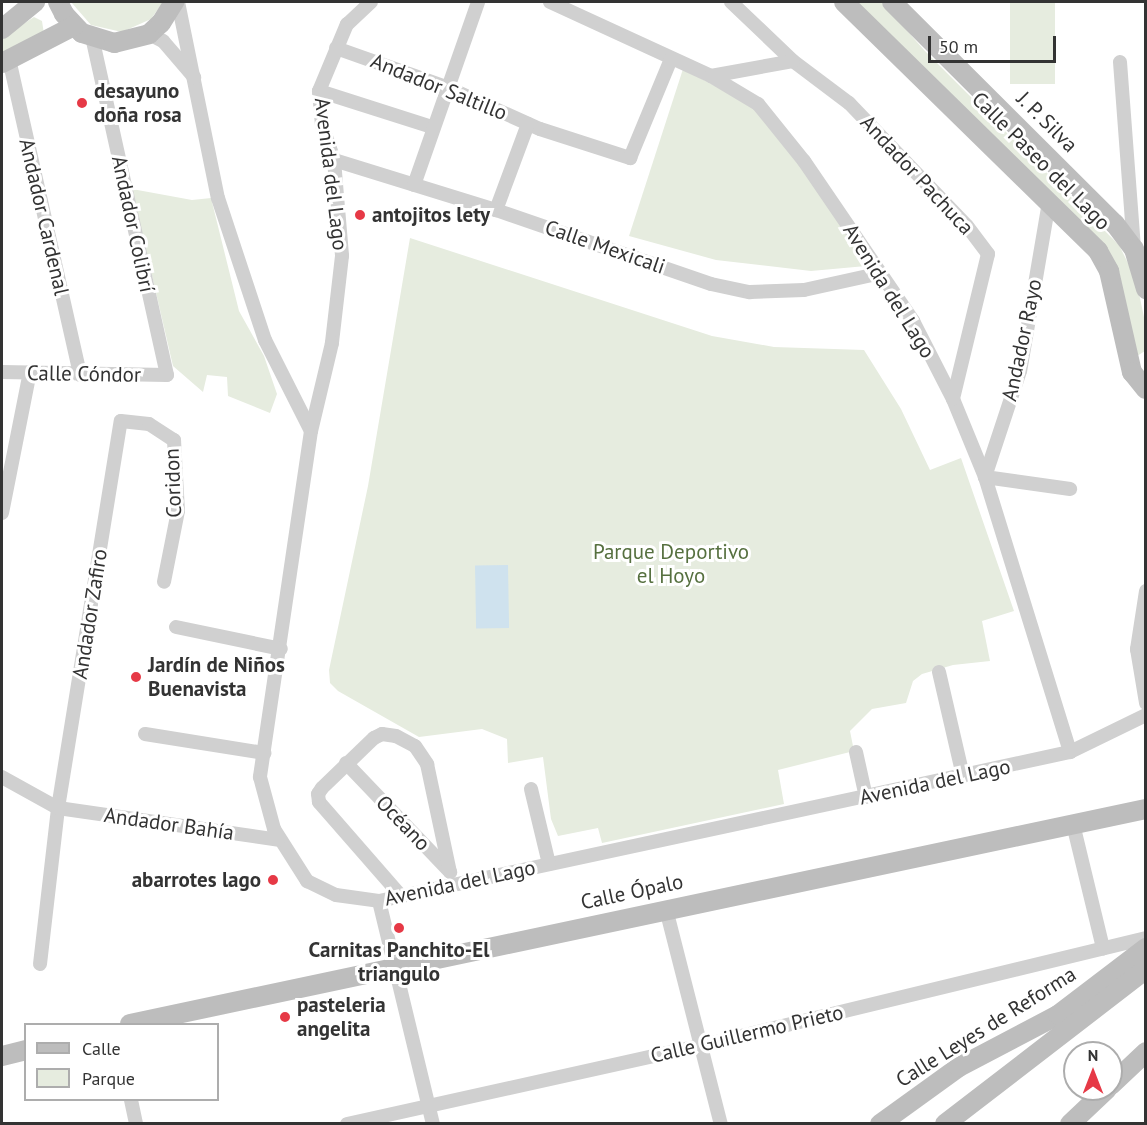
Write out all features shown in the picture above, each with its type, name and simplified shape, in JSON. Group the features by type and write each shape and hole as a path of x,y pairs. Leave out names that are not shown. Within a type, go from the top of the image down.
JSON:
{"street":[{"path":"2,29 35,2"},
{"path":"58,2 74,26 92,38 126,42 148,33 161,23 174,2"},
{"path":"178,2 218,198 256,314 311,431"},
{"name":"Avenida del Lago","path":"371,2 348,24 319,91 322,125 334,160 342,256 332,343 311,431 281,649 260,777 264,801 279,840 307,881 336,895 378,901 401,896 451,879 549,864 1070,752 1146,715"},
{"path":"414,185 432,127 478,2"},
{"name":"Avenida del Lago","path":"550,2 711,76 771,115 881,273 913,321 953,399 985,477 1070,752"},
{"name":"Andador Pachuca","path":"731,2 793,61 849,103 967,226 988,254 985,278 953,399"},
{"name":"Calle Paseo del Lago","path":"844,2 1098,251 1109,271 1146,388"},
{"name":"J. P. Silva","path":"892,2 1115,224 1134,249 1146,289"},
{"path":"5,61 74,26"},
{"path":"148,33 163,41 194,78"},
{"name":"Andador Colibrí","path":"92,38 167,375"},
{"name":"Andador Saltillo","path":"336,48 446,87 534,126 630,159 671,59"},
{"name":"Andador Cardenal","path":"5,61 80,375"},
{"path":"711,76 793,61"},
{"path":"1120,62 1133,193 1134,249"},
{"path":"319,91 432,127"},
{"path":"496,210 534,126"},
{"name":"Calle Mexicali","path":"334,160 496,210 711,284 750,292 804,290 881,273"},
{"name":"Andador Rayo","path":"985,477 1020,371 1049,202"},
{"name":"Calle Cóndor","path":"2,372 167,375"},
{"path":"2,513 30,372"},
{"name":"Coridon","path":"121,421 149,424 174,440 178,511 164,582"},
{"name":"Andador Zafiro","path":"40,964 58,808 121,421"},
{"path":"985,477 1070,489"},
{"path":"1146,591 1137,649 1146,703"},
{"path":"176,627 281,649"},
{"path":"939,672 963,776"},
{"path":"145,734 264,753"},
{"path":"401,896 319,802 318,794 346,763 382,734 396,736 415,747 427,765 433,783 451,879"},
{"path":"856,752 866,797"},
{"name":"Océano","path":"346,763 451,879"},
{"path":"2,777 58,808"},
{"path":"531,789 549,864"},
{"name":"Andador Bahía","path":"58,808 279,840"},
{"name":"Calle Ópalo","path":"135,1023 1146,809"},
{"path":"1073,824 1103,948"},
{"path":"378,901 434,1124"},
{"path":"666,909 721,1124"},
{"name":"Calle Guillermo Prieto","path":"347,1124 700,1046 1146,939"},
{"name":"Calle Leyes de Reforma","path":"880,1124 959,1066 1058,1015 1146,948"},
{"name":"Calle Leyes de Reforma","path":"945,1124 1146,969"},
{"path":"2,1056 24,1050"},
{"path":"1123,1074 1146,1052"},
{"path":"131,1101 136,1124"},
{"path":"1070,1124 1094,1101"}],"green space":[{"path":"71,2 163,2 151,19 122,32 91,25"},
{"path":"854,2 882,2 924,50 1119,245 1136,279 1145,322 1145,351 1137,356 1119,272"},
{"path":"1010,2 1055,2 1055,84 1010,84"},
{"path":"34,17 42,21 44,34 2,58 2,38"},
{"path":"683,69 765,112 868,255 866,266 811,271 716,260 629,236"},
{"path":"132,189 192,200 211,198 239,311 264,356 277,394 270,413 228,396 227,377 207,375 203,392 173,366"},
{"name":"Parque Deportivo el Hoyo","path":"410,238 712,336 774,347 864,350 901,409 930,470 961,458 1014,611 982,621 990,661 953,665 922,674 913,681 906,703 872,709 850,731 854,751 778,770 784,804 602,843 598,828 558,836 551,819 543,757 508,763 507,739 482,729 419,737 338,691 330,683 329,670 368,486"}],"water":[{"path":"508,565 509,628 476,629 475,566"}],"place":[{"name":"desayuno doña rosa","path":"82,103"},
{"name":"antojitos lety","path":"360,215"},
{"name":"Jardín de Niños Buenavista","path":"136,677"},
{"name":"abarrotes lago","path":"273,880"},
{"name":"Carnitas Panchito-El triangulo","path":"399,928"},
{"name":"pasteleria angelita","path":"285,1017"}]}
